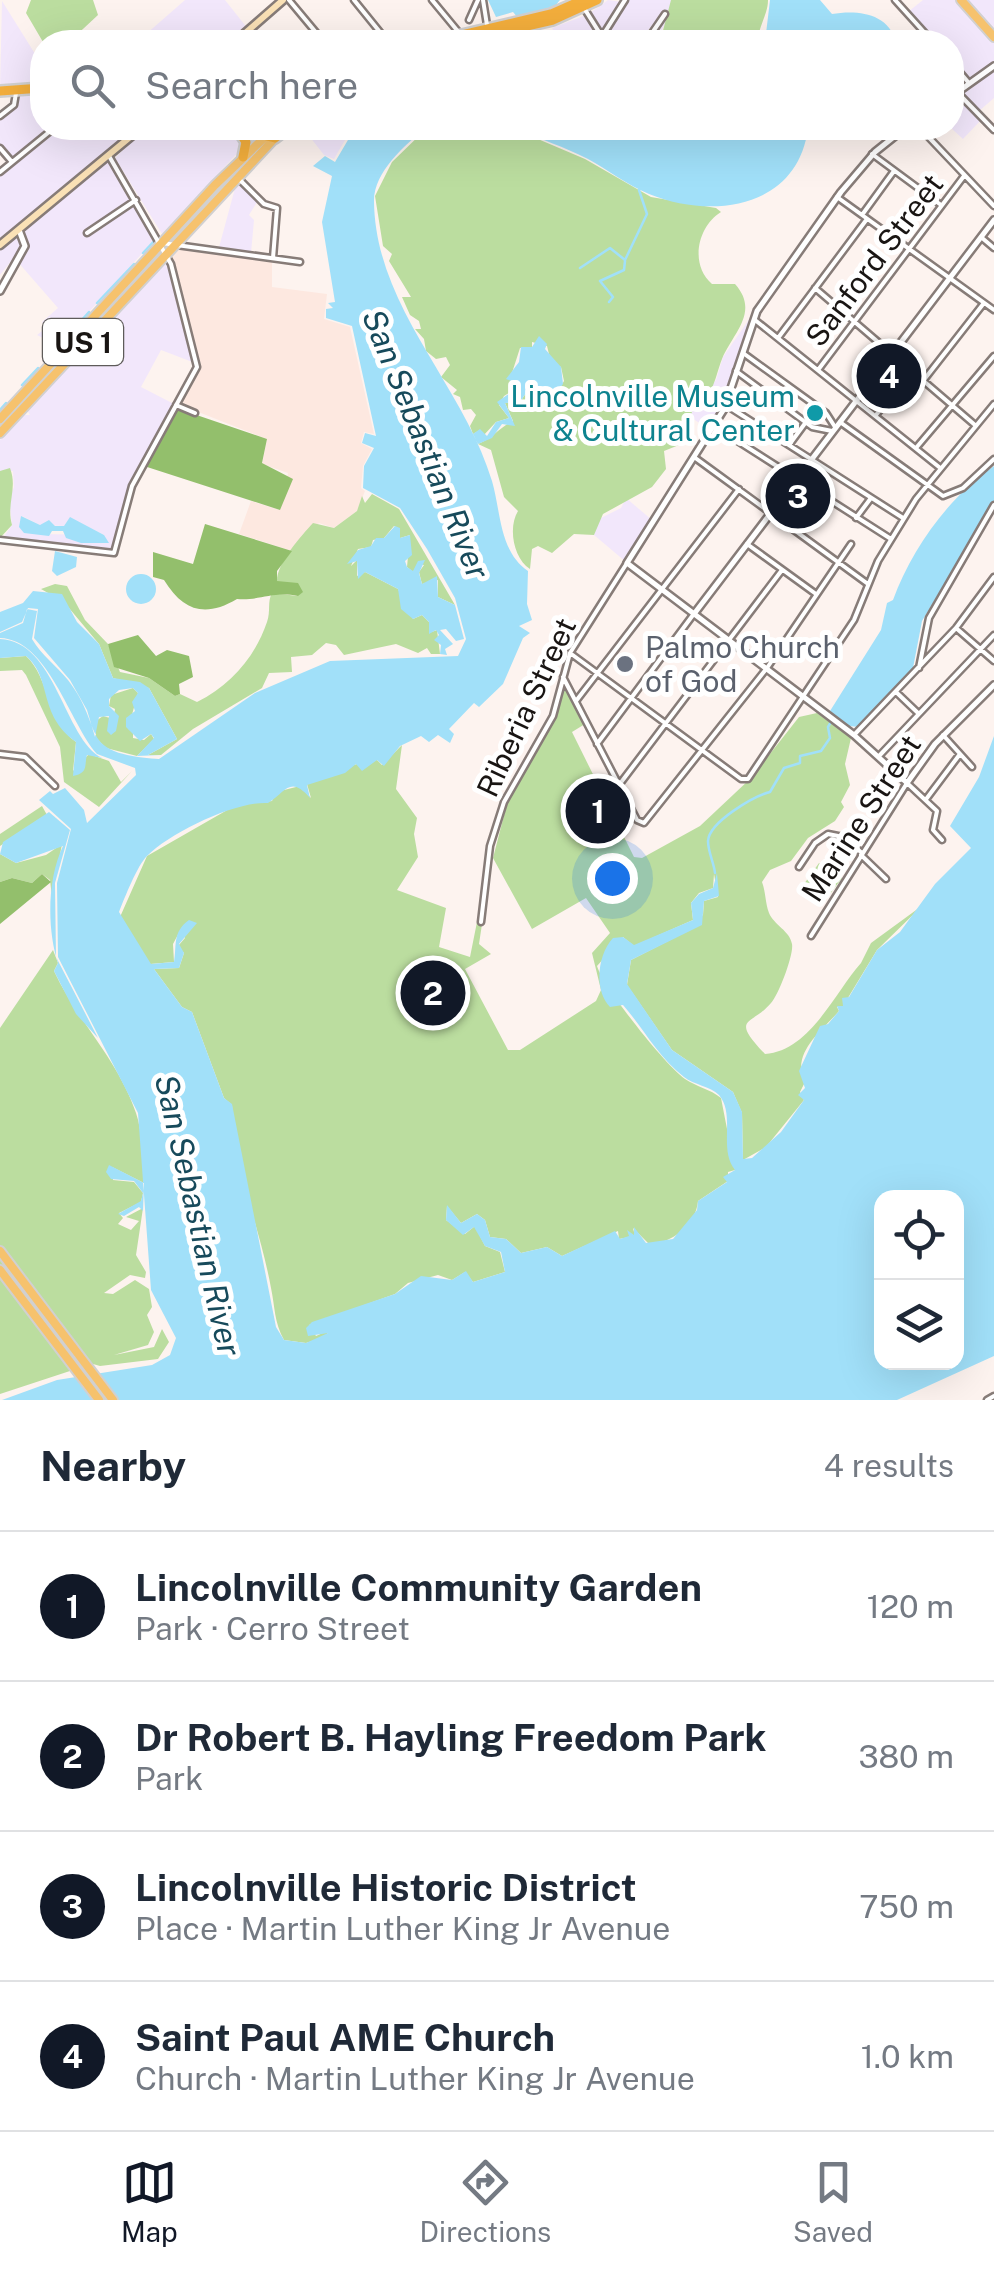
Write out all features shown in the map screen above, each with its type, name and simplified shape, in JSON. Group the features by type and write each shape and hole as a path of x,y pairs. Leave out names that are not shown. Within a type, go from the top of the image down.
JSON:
{"highway":[{"path":"495,30 554,20 598,0"},
{"path":"0,91 30,89"},
{"path":"243,157 244,140"}],"main road":[{"path":"961,0 994,37"},
{"path":"249,30 281,1"},
{"path":"0,244 128,140"},
{"name":"US 1","path":"0,429 120,302 243,157 264,140"},
{"name":"US 1","path":"24,407 25,397 70,342 183,233 203,202 235,176 266,140"},
{"path":"106,317 162,260 167,249"},
{"path":"44,384 72,350 70,342"},
{"path":"0,1251 113,1400"},
{"path":"0,1270 99,1400"}],"street":[{"path":"354,0 378,30"},
{"path":"432,0 454,30"},
{"path":"469,20 481,0"},
{"path":"481,0 489,30"},
{"path":"895,0 922,30"},
{"path":"281,1 311,30"},
{"path":"606,30 624,1"},
{"path":"584,4 600,30"},
{"path":"654,30 665,14"},
{"path":"964,88 994,66"},
{"path":"964,77 970,84"},
{"path":"0,116 14,105 16,90"},
{"path":"964,103 994,130"},
{"path":"0,172 39,140"},
{"name":"Riberia Street","path":"480,922 490,846 501,811 553,716 570,653 726,404 752,318 837,196 872,154 890,140"},
{"path":"931,140 994,206"},
{"path":"0,148 12,162"},
{"path":"872,154 942,206"},
{"path":"0,540 114,552 132,486 197,361 167,249 109,156"},
{"path":"778,338 894,171"},
{"path":"235,176 264,204 277,208 273,258"},
{"name":"Sanford Street","path":"818,370 964,176"},
{"path":"837,196 994,310"},
{"path":"87,232 136,200"},
{"path":"598,744 994,220"},
{"path":"0,290 25,246 18,230"},
{"path":"981,237 994,248"},
{"path":"167,249 300,262"},
{"path":"815,288 975,425"},
{"path":"924,381 984,302"},
{"path":"752,318 939,467"},
{"path":"742,352 826,413 836,427 950,496 994,459"},
{"path":"916,448 994,356"},
{"path":"876,415 912,371"},
{"path":"736,372 820,431 836,427"},
{"path":"726,404 904,518"},
{"path":"570,653 746,780 806,697 854,620 892,540 926,484 994,404"},
{"path":"176,405 195,413"},
{"path":"789,444 806,422"},
{"path":"714,426 892,540"},
{"path":"694,456 870,585"},
{"path":"576,701 738,489"},
{"path":"856,518 872,498"},
{"path":"920,668 929,618 994,505"},
{"path":"747,544 817,594"},
{"path":"563,677 638,820 644,823 767,668 850,544"},
{"path":"627,563 880,755 938,814 932,826 942,840"},
{"path":"619,785 782,570"},
{"path":"854,735 956,628 994,577"},
{"path":"956,628 994,660"},
{"path":"880,755 994,635"},
{"name":"Marine Street","path":"810,936 943,735 994,685"},
{"path":"896,692 919,714"},
{"path":"943,735 972,766"},
{"path":"0,754 25,757 55,786"},
{"path":"925,799 960,754"},
{"path":"799,867 815,842 828,834 843,837 886,879"},
{"path":"987,1400 994,1396"}],"shaded area":[{"path":"185,0 225,0 248,29 247,30 151,30"},
{"path":"608,0 621,2 604,30 590,13"},
{"path":"627,0 671,0 671,11 662,30 655,30 665,11 648,30 608,30"},
{"path":"923,0 958,0 994,41 994,64 970,81 964,74 964,30 925,30 908,12"},
{"path":"964,0 994,0 994,34"},
{"path":"2,1 30,46 30,87 0,89"},
{"path":"586,15 595,30 553,30"},
{"path":"994,69 994,98 979,111 964,96 964,89"},
{"path":"30,91 30,140 37,140 13,160 0,145 0,119 16,106 18,92"},
{"path":"964,105 981,120 964,138"},
{"path":"42,140 124,140 0,242 0,175"},
{"path":"133,140 237,140 244,146 162,234 115,158"},
{"path":"312,140 345,140 334,159 324,155"},
{"path":"108,159 133,200 84,233 135,203 157,237 58,346 37,335 46,328 42,322 58,308 17,261 28,243 22,229"},
{"path":"237,181 257,202 249,215 254,220 251,253 218,251"},
{"path":"18,232 23,246 0,275 0,247"},
{"path":"173,247 272,260 272,287 327,294 324,319 350,327 374,434 364,432 361,443 372,449 363,466 361,488 365,491 357,511 334,528 319,523 292,551 239,534 251,501 280,510 288,473 262,464 267,439 178,404 201,365 169,253"},
{"path":"164,261 174,281 195,363 161,350 141,387 174,404 130,485 114,550 3,538 12,525 9,500 14,487 13,471 0,471 0,440 24,415 30,415 27,410","holes":["22,516 40,525 64,526 70,518 104,535 39,534"]},
{"path":"750,318 724,404 709,429 690,417 693,407 716,380 723,357"},
{"path":"626,498 652,520 626,562 594,535 597,520 621,508"}],"green space":[{"path":"31,0 93,0 98,15 82,30 36,30 26,13"},
{"path":"671,0 768,0 760,30 663,30"},
{"path":"415,140 540,140 585,159 651,197 721,212 702,236 700,266 712,284 735,284 742,294 745,313 711,390 698,400 679,445 664,451 666,469 652,487 603,514 594,535 574,534 552,553 538,546 532,549 530,569 514,542 513,525 518,511 504,497 491,450 478,444 513,421 505,403 520,402 530,387 545,400 555,396 564,381 561,367 551,362 547,346 532,342 532,347 520,348 510,379 517,388 504,396 499,405 509,418 496,422 483,436 480,430 473,434 470,426 476,415 471,409 463,410 460,397 453,394 457,390 441,377 450,365 446,357 436,359 426,351 424,339 415,329 421,329 419,321 410,315 402,297 411,297 389,261 392,254 383,246 375,196 392,162"},
{"path":"176,408 267,439 262,463 293,479 280,510 144,466"},
{"path":"10,468 12,525 0,538 0,471"},
{"path":"372,494 399,509 455,605 438,597 438,580 422,584 419,572 424,565 418,564 413,572 407,567 410,535 400,538 400,529 394,526 384,538 373,540 371,547 358,549 351,566 357,560 357,576 365,572 398,589 413,619 422,615 429,622 429,633 437,630 440,654 431,654 427,648 418,653 396,644 344,655 336,645 326,643 312,655 291,657 292,672 269,673 262,688 193,729 161,755 148,755 177,739 149,688 113,678 99,644 64,602 41,589 55,584 67,586 85,620 108,644 120,672 149,678 175,696 180,694 197,702 221,687 249,658 267,622 272,593 298,596 290,584 277,582 285,559 302,535 313,523 334,528 357,511 362,496 365,503"},
{"path":"205,524 292,551 277,571 277,581 298,583 303,592 298,596 237,599 205,610 187,605 164,580 153,577 153,552 193,564"},
{"path":"138,635 156,656 167,650 189,656 193,677 179,684 180,694 175,696 149,678 114,667 108,644"},
{"path":"26,656 40,676 59,723 76,742 73,771 89,754 109,761 121,782 132,771 99,807 64,782 60,747 26,675 22,670 0,671 0,658"},
{"path":"565,685 585,724 572,732 634,857 642,858 700,826 751,778 799,717 817,713 851,738 845,764 850,785 841,802 844,807 835,821 808,838 791,861 770,870 762,882 769,913 792,944 774,998 746,1027 765,1054 795,1043 808,1032 861,963 871,943 923,905 877,950 843,1006 837,1007 839,1011 810,1043 802,1061 805,1082 800,1092 804,1100 766,1147 743,1160 742,1113 733,1092 672,1050 627,985 631,960 676,937 703,915 704,901 718,897 714,874 713,888 699,893 691,903 693,920 634,946 623,937 597,966 623,1008 664,1059 685,1079 721,1098 735,1170 728,1172 728,1181 698,1201 693,1218 674,1237 649,1244 633,1228 635,1236 619,1239 618,1231 562,1256 547,1247 521,1253 506,1239 490,1237 485,1220 477,1214 461,1223 447,1206 446,1220 465,1234 475,1226 485,1246 500,1252 505,1272 473,1282 465,1272 452,1280 438,1275 408,1283 395,1294 309,1325 316,1336 327,1331 328,1336 306,1343 284,1340 242,1174 232,1105 224,1098 192,1012 182,1007 154,969 179,968 184,953 178,946 185,938 181,929 173,944 174,962 150,964 120,917 147,856 236,805 272,801 276,792 300,786 311,798 307,784 315,779 377,760 382,765 402,745 396,789 417,818 414,834 418,857 397,890 446,908 439,947 470,957 477,922 482,924 479,944 491,954 465,969 508,1050 520,1050 596,1001 601,990 592,953 610,933 586,898 532,929 493,858 508,800 551,727"},
{"path":"133,688 138,693 128,729 133,730 133,738 144,740 151,734 154,739 137,756 106,748 96,738 96,721 103,716 110,718 111,735 115,709 109,706 111,695"},
{"path":"42,806 47,815 0,846 0,834"},
{"path":"62,844 52,897 50,880 42,874 32,883 12,878 0,882 0,854 16,863 46,855"},
{"path":"819,863 842,878 830,894 804,884"},
{"path":"42,874 51,882 0,924 0,882 12,878 32,883"},
{"path":"53,950 58,963 54,971 119,1075 140,1129 144,1183 112,1167 113,1180 134,1182 143,1193 141,1202 119,1213 123,1218 118,1224 131,1230 139,1221 126,1217 143,1208 136,1255 146,1272 145,1278 130,1275 104,1293 113,1294 135,1280 149,1289 152,1307 147,1315 154,1332 148,1345 114,1355 154,1347 162,1329 169,1342 158,1359 100,1366 86,1362 0,1247 0,1028"},
{"path":"0,1255 82,1363 77,1367 0,1266"},
{"path":"0,1273 73,1370 0,1394"}],"water":[{"path":"488,0 560,0 551,11 518,18 513,12 496,17"},
{"path":"770,0 820,0 832,14 870,15 890,30 766,30"},
{"name":"San Sebastian River","path":"348,140 412,140 392,160 375,190 378,239 404,311 479,445 506,542 518,563 528,571 527,604 532,620 519,626 530,633 523,638 503,684 479,707 474,703 449,729 454,734 450,743 438,735 429,742 421,736 400,746 384,766 377,760 362,771 356,764 345,773 307,785 310,798 293,787 268,803 239,807 187,828 143,861 119,912 151,964 174,962 180,929 189,920 197,923 179,944 184,953 179,968 154,969 182,1007 192,1012 224,1098 232,1104 276,1327 284,1340 306,1343 328,1333 308,1336 306,1328 312,1322 395,1294 421,1276 452,1280 466,1271 473,1282 505,1272 501,1252 485,1246 474,1227 463,1235 446,1220 447,1205 461,1223 477,1214 485,1220 490,1237 506,1239 521,1253 547,1247 562,1256 615,1231 620,1239 629,1236 627,1230 634,1235 634,1227 646,1243 673,1239 697,1210 698,1201 727,1182 723,1177 735,1170 728,1152 726,1112 719,1095 688,1080 666,1061 623,1005 610,1007 605,1000 600,973 608,945 613,938 623,937 634,945 693,920 691,903 713,888 717,873 719,896 704,901 702,925 631,960 627,984 672,1050 733,1092 742,1112 743,1159 752,1158 781,1132 804,1100 798,1095 805,1088 799,1071 820,1026 828,1024 839,1011 837,1006 843,1006 842,998 849,997 877,950 900,932 935,884 971,848 950,826 979,777 994,736 994,1356 964,1370 964,1190 874,1190 874,1370 963,1370 897,1400 2,1400 57,1380 152,1365 170,1355 176,1338 151,1290 138,1113 58,957 57,883 71,829 39,800 50,791 53,794 65,788 84,810 87,823 136,775 135,768 97,754 45,667 32,652 17,642 0,638 0,633 23,623 27,609 37,611 32,639 68,680 104,745 133,756 159,759 255,693 330,661 458,656 466,639 455,598 400,508 363,488 364,466 374,448 362,443 365,433 376,436 352,326 326,318 326,309 333,308 328,303 335,302 322,222 332,176 313,166 325,156 335,162"},
{"path":"544,140 805,140 788,176 770,191 725,206 699,206 649,194 588,159"},
{"path":"539,336 561,367 563,384 551,399 545,400 530,387 520,402 505,403 515,426 502,424 492,438 478,444 473,434 480,429 487,436 496,422 509,418 497,402 517,388 516,383 506,379 519,362 521,347 532,347"},
{"path":"994,466 994,501 922,621 913,668 859,727 849,726 830,711 881,630 887,603 893,600 910,561 947,508"},
{"path":"21,516 40,525 49,520 55,526 64,526 70,517 104,535 109,543 81,543 66,538 63,531 52,531 49,536 24,533 19,527"},
{"path":"395,526 400,528 400,538 410,535 412,555 405,561 407,567 413,571 418,561 425,560 419,573 422,584 437,576 438,597 455,605 464,639 456,641 446,629 440,630 453,644 445,649 447,655 440,654 441,645 434,640 439,635 436,630 429,634 429,622 422,615 413,619 401,609 398,589 365,572 358,579 357,561 347,564 358,550 371,546 376,538 384,538"},
{"path":"55,551 77,557 76,567 57,576 52,571"},
{"path":"141,574 152,578 156,589 152,600 141,604 130,600 126,589 130,578"},
{"path":"33,591 62,594 77,622 99,644 113,678 140,682 149,688 177,739 148,755 161,755 137,756 154,738 151,734 140,741 126,727 126,718 135,711 132,702 138,693 133,688 119,690 109,699 109,706 119,716 116,731 111,735 107,731 109,716 99,717 95,737 87,710 70,680 34,638 38,609 28,608 22,622 0,632 0,612 23,603"},
{"path":"0,639 19,644 34,656 78,732 102,758 87,755 84,771 78,775 73,776 76,742 50,709 40,675 26,656 0,658"},
{"path":"49,812 70,830 55,883 56,956 50,904 63,846 16,863 0,854 3,842"},
{"path":"57,958 98,1038 76,1014 54,971"},
{"path":"109,1165 144,1183 143,1211 139,1207 124,1216 118,1214 141,1201 143,1193 134,1181 111,1179 106,1172"}],"waterway":[{"path":"580,268 610,248 625,260 647,214 639,190"},
{"path":"143,253 156,239"},
{"path":"609,302 613,297 600,281 624,270 625,261"},
{"path":"97,303 134,264"},
{"path":"71,332 89,312"},
{"path":"59,346 62,342"},
{"path":"46,359 50,355"},
{"path":"22,385 38,368"},
{"path":"0,410 6,403"},
{"path":"715,873 708,841 716,826 744,804 770,792 784,768 800,763 800,756 821,751 830,738 828,727 835,715"}],"place":[{"name":"Saint Paul AME Church","path":"889,376"},
{"name":"Lincolnville Museum & Cultural Center","path":"815,413"},
{"name":"Lincolnville Historic District","path":"798,496"},
{"name":"Palmo Church of God","path":"625,664"},
{"name":"Lincolnville Community Garden","path":"598,811"},
{"name":"Dr Robert B. Hayling Freedom Park","path":"433,993"}]}
